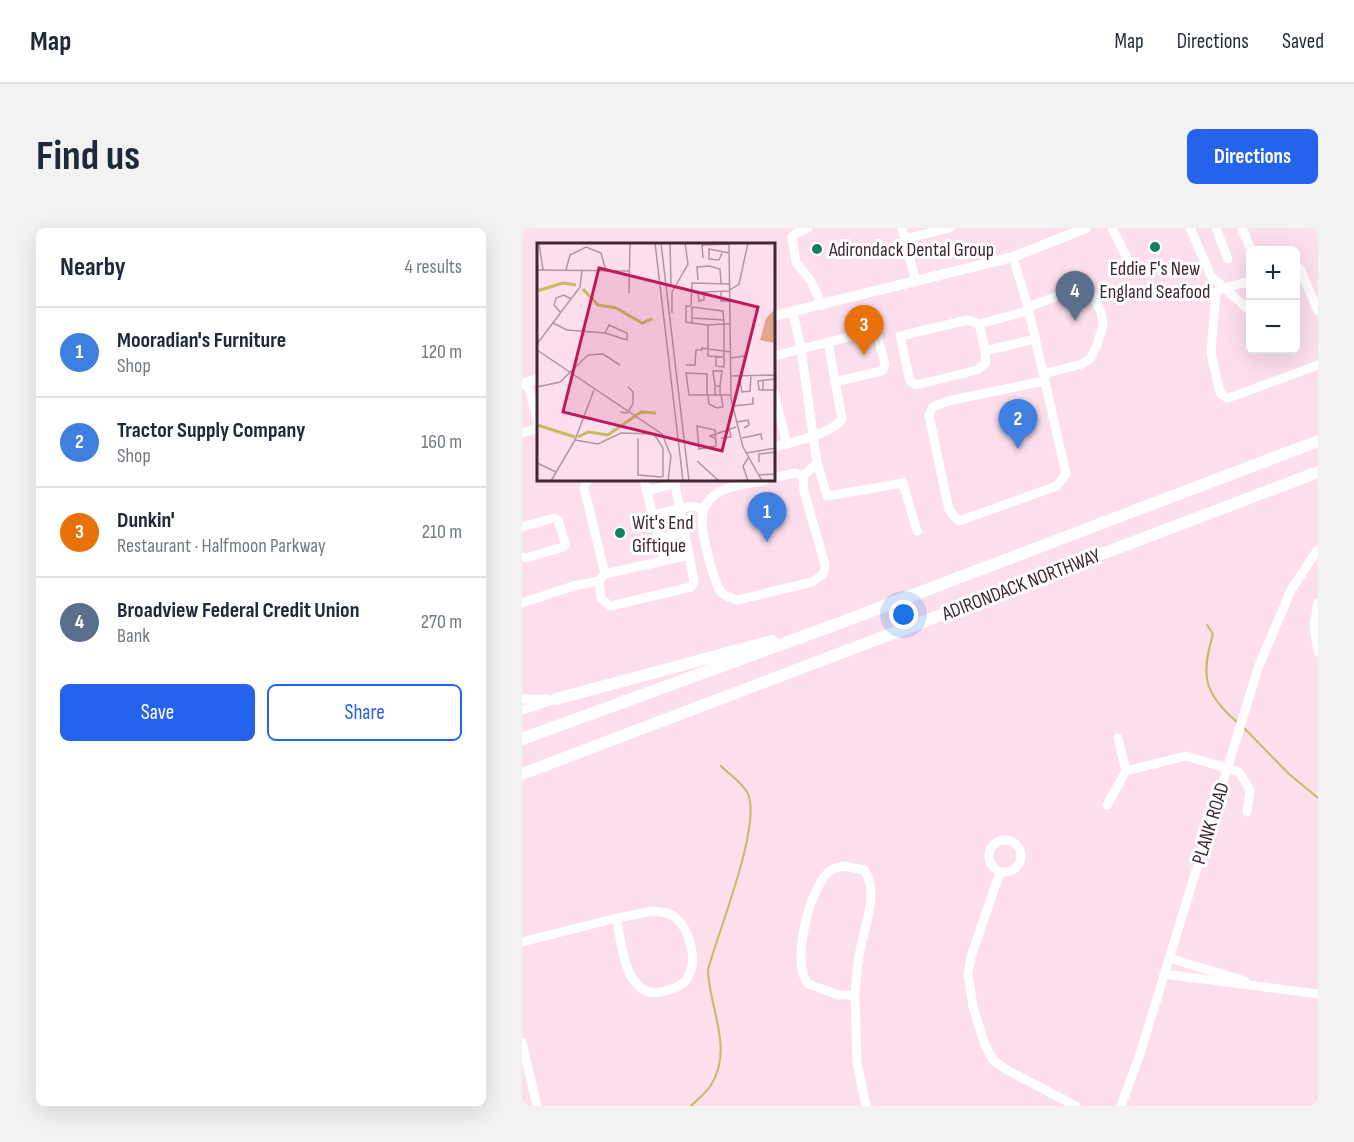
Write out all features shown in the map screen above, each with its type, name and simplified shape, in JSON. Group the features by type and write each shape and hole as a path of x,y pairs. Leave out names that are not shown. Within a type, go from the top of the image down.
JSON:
{"highway":[{"name":"ADIRONDACK NORTHWAY","path":"522,740 845,621 1318,441"},
{"name":"ADIRONDACK NORTHWAY","path":"522,774 1318,472"},
{"path":"556,699 845,621"}],"main road":[{"path":"776,316 1013,257 1069,231 1086,228"}],"street":[{"path":"808,228 796,232 792,237 796,262 811,281 822,306"},
{"path":"902,228 916,282"},
{"path":"905,240 950,228"},
{"path":"1112,228 1128,260"},
{"path":"1190,228 1211,276 1246,307"},
{"path":"1216,228 1228,259"},
{"path":"1242,228 1249,246"},
{"path":"979,324 986,363 977,370 914,384 910,381 900,336 968,320 979,324 1028,309 1088,285 1101,312 1103,325 1097,345 1082,364 1043,378 948,401 933,407 929,416 949,510 959,521 1057,486 1066,474 1043,378 1028,309 1013,257"},
{"path":"1300,270 1318,311"},
{"path":"1246,283 1233,288 1222,288 1216,292 1215,333 1211,342 1220,393 1227,398 1318,365"},
{"path":"793,313 801,349 817,463 826,496 903,483 917,531"},
{"path":"776,355 876,330 885,365 882,371 834,382"},
{"path":"985,351 1035,339"},
{"path":"776,447 813,436 838,425 842,419 828,342"},
{"path":"524,383 537,420"},
{"path":"776,401 787,444"},
{"path":"522,433 537,428"},
{"path":"803,476 817,463"},
{"path":"776,478 795,473 803,476"},
{"path":"758,482 725,490 712,498 704,509 702,521 706,542 720,591 727,597 737,600 812,582 824,573 825,565 804,491 803,476"},
{"path":"586,482 584,488 602,578 601,597 610,606 691,587 694,581 675,482 646,491"},
{"path":"644,482 664,560"},
{"path":"653,515 692,506 704,509"},
{"path":"522,527 554,518 558,520 565,543 553,550 526,558 522,556"},
{"path":"659,539 684,532"},
{"name":"PLANK ROAD","path":"1121,1106 1269,638 1291,590 1318,549"},
{"path":"522,603 573,586 689,555"},
{"path":"1318,603 1314,626 1318,652"},
{"path":"522,699 556,699"},
{"path":"522,710 556,699"},
{"path":"1107,805 1126,771 1118,738"},
{"path":"1126,771 1179,756 1227,767 1239,772 1248,783 1250,805 1246,812"},
{"path":"855,995 839,995 808,984 800,960 805,923 817,893 831,869 844,866 864,870 869,877 872,890 859,956 855,995 857,1064 866,1106"},
{"path":"1000,872 970,957 968,974 973,1007 984,1045 993,1060 1007,1070 1076,1106"},
{"path":"522,942 617,918 653,912 675,917 683,927 692,952 692,970 687,979 666,991 653,994 640,989 626,962 617,918"},
{"path":"1169,958 1259,986"},
{"path":"1164,974 1318,993"},
{"path":"522,1042 525,1069 537,1106"}],"waterway":[{"path":"1207,625 1213,634 1207,661 1208,683 1217,702 1237,722"},
{"path":"1244,728 1289,774 1318,798"},
{"path":"691,1106 709,1088 718,1071 720,1043 708,970 745,852 751,806 747,792 721,766"}],"place":[{"name":"Eddie F's New England Seafood","path":"1155,247"},
{"name":"Adirondack Dental Group","path":"817,249"},
{"name":"Broadview Federal Credit Union","path":"1075,321"},
{"name":"Dunkin'","path":"864,355"},
{"name":"Tractor Supply Company","path":"1018,449"},
{"name":"Wit's End Giftique","path":"620,533"},
{"name":"Mooradian's Furniture","path":"767,542"}]}
